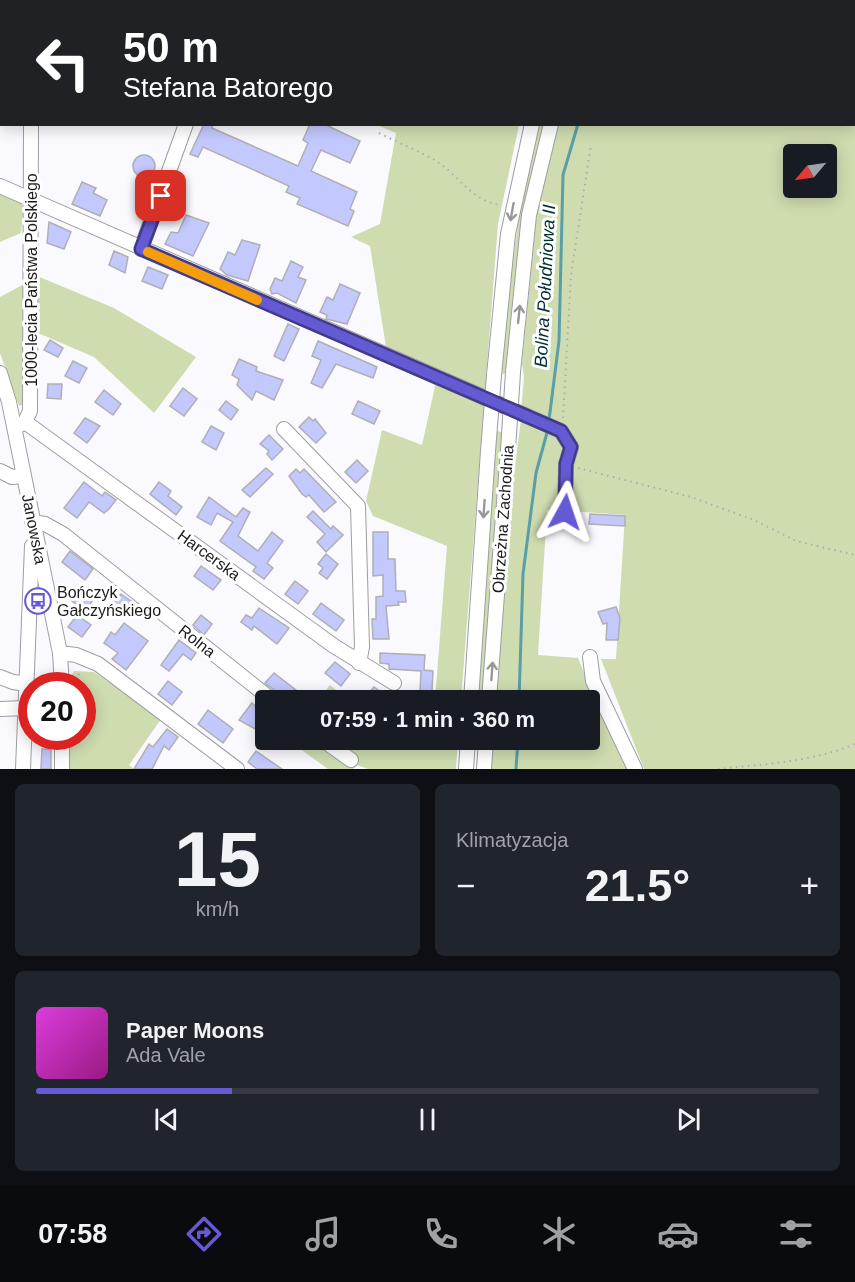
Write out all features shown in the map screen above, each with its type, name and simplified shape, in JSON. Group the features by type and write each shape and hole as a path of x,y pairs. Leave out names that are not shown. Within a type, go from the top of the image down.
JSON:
{"street":[{"name":"1000-lecia Państwa Polskiego","path":"20,424 30,411 31,126"},
{"path":"141,249 185,126"},
{"name":"Obrzeżna Zachodnia","path":"472,690 503,272 513,207 532,126"},
{"name":"Obrzeżna Zachodnia","path":"490,690 513,372 529,215 551,126"},
{"path":"0,186 561,432 571,447 566,464 565,512"},
{"name":"Janowska","path":"0,373 20,424 24,476 32,524 64,672"},
{"name":"Harcerska","path":"20,424 359,663 394,683"},
{"path":"284,429 358,506 362,647 359,663"},
{"path":"0,471 12,477 24,476"},
{"path":"27,672 32,524"},
{"name":"Rolna","path":"32,524 45,525 63,534 259,690"},
{"path":"28,620 52,615"},
{"path":"60,653 76,655 98,664 237,769"},
{"path":"590,657 593,681 600,699 635,769"},
{"path":"0,676 18,683"},
{"path":"0,709 18,708"},
{"path":"23,769 24,750"},
{"path":"62,750 62,769"},
{"path":"337,750 351,760"},
{"path":"466,769 467,750"},
{"path":"484,769 485,750"}],"path":[{"path":"379,133 440,164 479,198 490,204 513,207"},
{"path":"561,432 571,275 591,145"},
{"path":"566,464 691,497 754,520 796,541 855,555"},
{"path":"82,672 92,672"},
{"path":"718,769 816,756 855,744"}],"green space":[{"path":"379,126 519,126 498,224 462,690 436,690 447,546 373,516 366,501 382,430 422,445 438,373 386,347 370,246 351,237 380,224 396,133"},
{"path":"537,126 543,126 520,248 507,373 501,374 514,249"},
{"path":"558,126 855,126 855,769 644,769 601,659 616,659 625,515 570,511 575,446 521,411 524,378 522,363 537,211"},
{"path":"0,193 24,203 21,233 0,242"},
{"path":"37,276 114,308 196,357 154,413 94,357 38,333"},
{"path":"26,283 24,404 19,406 0,353 0,297"},
{"path":"521,420 546,429 559,437 565,460 563,510 547,510 538,655 578,658 592,690 497,690 513,481"},
{"path":"497,431 501,432 502,439 483,690 477,690"},
{"path":"96,673 161,719 129,765 134,769 67,769 66,750 96,750"},
{"path":"330,685 336,690 326,690"},
{"path":"600,707 629,769 490,769 492,750 600,750"},
{"path":"302,750 457,750 456,769 368,769 357,765 353,769 328,769"}],"building":[{"path":"203,126 212,126 212,128 298,166 308,143 303,140 309,126 328,126 360,141 350,163 321,150 311,171 357,192 350,209 354,211 348,226 297,204 300,198 286,192 289,186 203,147 198,157 190,154"},
{"path":"144,155 152,158 155,166 152,174 144,177 136,174 133,166 136,158"},
{"path":"82,182 96,188 93,193 107,200 100,216 72,204"},
{"path":"186,215 209,223 193,256 165,244 171,232 178,233"},
{"path":"49,222 71,232 64,249 47,243"},
{"path":"242,240 260,245 248,281 227,275 220,269 228,252 235,255"},
{"path":"114,251 128,257 125,273 109,265"},
{"path":"291,261 303,267 298,277 306,280 296,303 277,293 272,294 270,289 275,278 282,281"},
{"path":"148,267 168,275 162,289 142,281"},
{"path":"340,284 360,293 347,324 326,319 327,315 320,312 327,297 333,300"},
{"path":"288,324 299,329 284,361 274,356"},
{"path":"50,340 63,348 58,357 44,350"},
{"path":"318,341 377,367 373,378 336,364 322,388 311,383 321,360 312,356"},
{"path":"239,359 257,367 256,371 283,380 274,400 256,391 252,400 237,385 239,379 232,375"},
{"path":"73,361 87,368 79,383 65,376"},
{"path":"48,384 62,384 61,399 47,398"},
{"path":"183,388 197,399 184,416 170,406"},
{"path":"104,390 121,404 113,415 95,402"},
{"path":"226,401 238,410 231,420 219,410"},
{"path":"358,401 380,411 374,424 352,414"},
{"path":"309,417 313,421 315,419 326,433 316,443 299,427"},
{"path":"85,418 100,426 87,443 74,433"},
{"path":"211,426 224,433 216,450 202,442"},
{"path":"269,435 283,449 272,460 267,454 269,451 260,444"},
{"path":"357,460 368,471 356,483 345,472"},
{"path":"266,468 273,474 250,497 242,490"},
{"path":"296,469 300,473 304,469 336,502 324,512 309,495 306,497 302,494 289,476"},
{"path":"84,482 102,496 105,492 116,500 104,513 89,502 77,518 64,508"},
{"path":"159,482 171,491 168,496 182,507 176,515 150,494"},
{"path":"209,497 236,517 243,508 250,512 238,536 258,551 272,532 283,541 267,563 273,568 264,579 253,571 256,567 220,541 233,522 217,513 211,525 197,517"},
{"path":"313,511 331,529 333,526 343,535 326,552 317,542 325,534 307,517"},
{"path":"590,514 625,516 625,526 589,524"},
{"path":"373,532 388,532 388,559 395,559 396,591 405,591 406,602 386,606 389,639 373,639 372,619 376,619 376,597 383,596 383,575 373,576"},
{"path":"70,551 93,569 85,580 62,562"},
{"path":"326,554 338,564 327,579 319,573 323,568 318,564"},
{"path":"201,566 221,580 213,590 194,576"},
{"path":"295,581 308,591 298,604 285,594"},
{"path":"76,587 93,600 85,611 68,598"},
{"path":"121,594 132,602 123,613 112,605"},
{"path":"321,603 344,620 336,631 313,614"},
{"path":"616,607 620,618 618,640 606,640 607,623 603,624 598,612"},
{"path":"259,608 289,628 277,644 254,626 252,630 241,622 246,615 252,618"},
{"path":"77,615 91,625 82,637 68,627"},
{"path":"201,615 212,624 204,635 193,625"},
{"path":"124,623 148,641 126,670 112,659 118,653 104,643 111,632 115,635"},
{"path":"179,640 196,653 191,660 183,654 169,671 161,665"},
{"path":"380,653 425,655 424,670 433,671 432,690 420,690 421,671 389,669 389,664 380,663"},
{"path":"335,662 350,674 341,686 325,673"},
{"path":"274,673 296,690 274,690 265,683"},
{"path":"168,681 182,692 172,705 158,694"},
{"path":"252,703 255,706 255,729 239,720"},
{"path":"208,710 233,729 223,743 198,724"},
{"path":"167,729 178,737 169,750 164,746 152,769 134,769 149,744 153,747"},
{"path":"42,750 51,750 51,769 41,769"},
{"path":"256,751 282,769 257,769 248,762"}],"waterway":[{"name":"Bolina Południowa II","path":"549,420 559,341 563,175 577,126"},
{"name":"Bolina Południowa II","path":"519,690 523,574 536,473 548,429"},
{"name":"Bolina Południowa II","path":"516,769 517,750"}],"slow traffic":[{"path":"148,252 257,300"}],"place":[{"name":"Bończyk Gałczyńskiego","path":"38,601"}],"route":[{"path":"161,196 141,249 561,431 571,447 566,464 568,485 565,512"}]}
